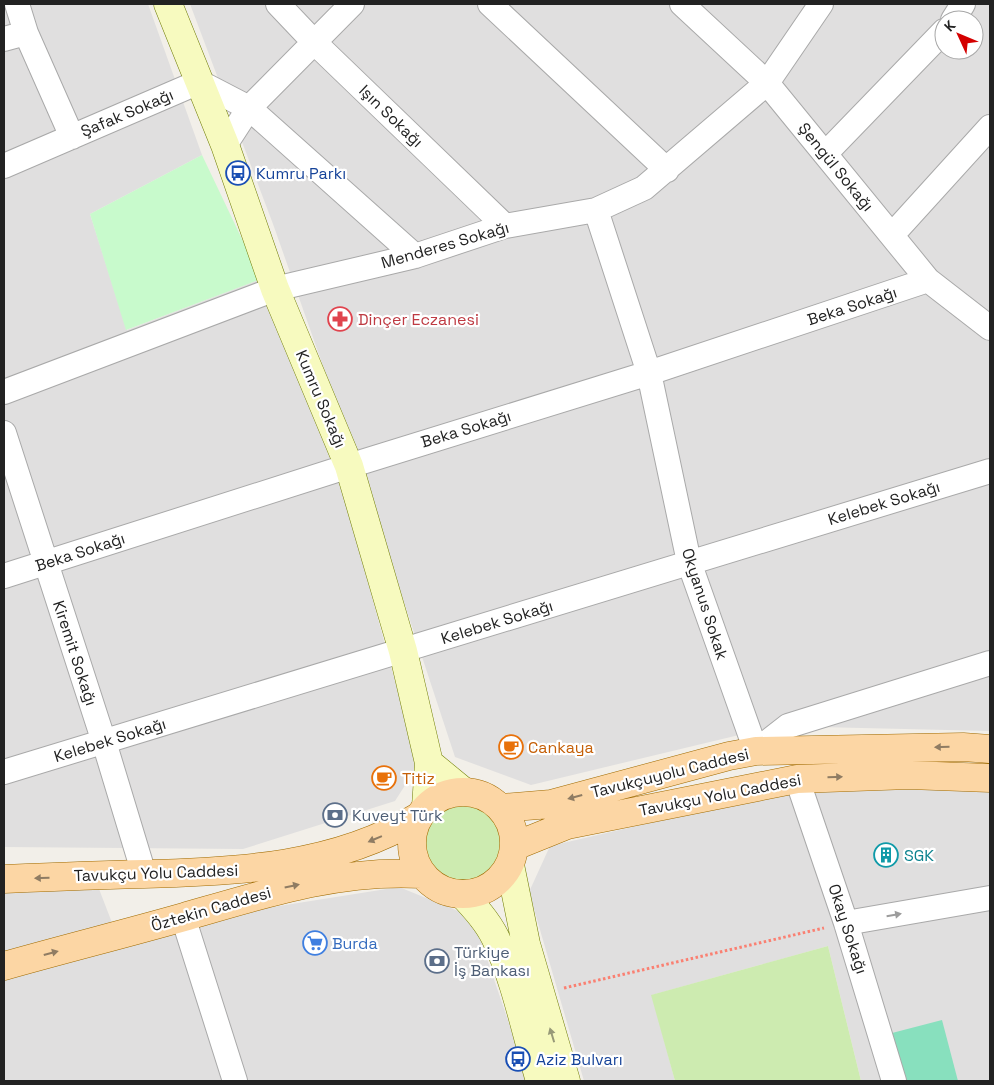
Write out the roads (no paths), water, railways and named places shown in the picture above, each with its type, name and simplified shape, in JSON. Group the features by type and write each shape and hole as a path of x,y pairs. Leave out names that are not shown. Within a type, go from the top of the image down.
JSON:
{"main road":[{"name":"Tavukçuyolu Caddesi","path":"501,808 551,804 729,756 756,751 963,747 990,749"},
{"name":"Tavukçu Yolu Caddesi","path":"422,812 412,831 411,843 416,865 436,888 450,893 462,894 486,889 501,878 512,855 567,825 798,779 909,775 990,778"},
{"name":"Tavukçu Yolu Caddesi","path":"4,879 144,874 205,874 271,866 353,848 394,831 436,800 463,791"},
{"path":"463,791 478,793 490,798 501,808 508,818 512,855"},
{"name":"Öztekin Caddesi","path":"4,966 285,887 336,877 390,872 422,874"}],"street":[{"path":"17,4 15,36 72,137"},
{"name":"Kumru Sokağı","path":"168,4 225,144 275,289 348,466 403,651 429,763 422,812"},
{"name":"Işın Sokağı","path":"278,4 315,43 505,226"},
{"path":"225,144 249,108 352,4"},
{"path":"490,4 666,170"},
{"name":"Şengül Sokağı","path":"682,4 767,83 928,280 990,328"},
{"name":"Menderes Sokağı","path":"4,392 275,289 415,256 505,226 596,210 644,188 767,83 821,4"},
{"path":"825,154 934,41"},
{"path":"199,82 249,108 415,256"},
{"name":"Şafak Sokağı","path":"4,166 199,82"},
{"path":"892,235 990,127"},
{"name":"Okyanus Sokak","path":"596,210 648,373 689,562 756,751"},
{"name":"Beka Sokağı","path":"4,576 648,373 928,280"},
{"name":"Kiremit Sokağı","path":"4,433 104,742 144,874"},
{"name":"Kelebek Sokağı","path":"4,772 990,471"},
{"path":"756,751 788,726 990,663"},
{"path":"429,763 463,791"},
{"name":"Okay Sokağı","path":"798,779 846,923 894,1081"},
{"path":"512,855 521,924 539,994 566,1081"},
{"path":"462,894 480,913 495,936 504,958 540,1081"},
{"path":"846,923 990,898"},
{"path":"183,917 236,1081"}],"place":[{"name":"Kumru Parkı","path":"238,173"},
{"name":"Dinçer Eczanesi","path":"340,319"},
{"name":"Cankaya","path":"511,747"},
{"name":"Titiz","path":"384,778"},
{"name":"Kuveyt Türk","path":"335,815"},
{"name":"SGK","path":"886,855"},
{"name":"Burda","path":"315,943"},
{"name":"Türkiye İş Bankası","path":"437,961"},
{"name":"Aziz Bulvarı","path":"518,1059"}]}
